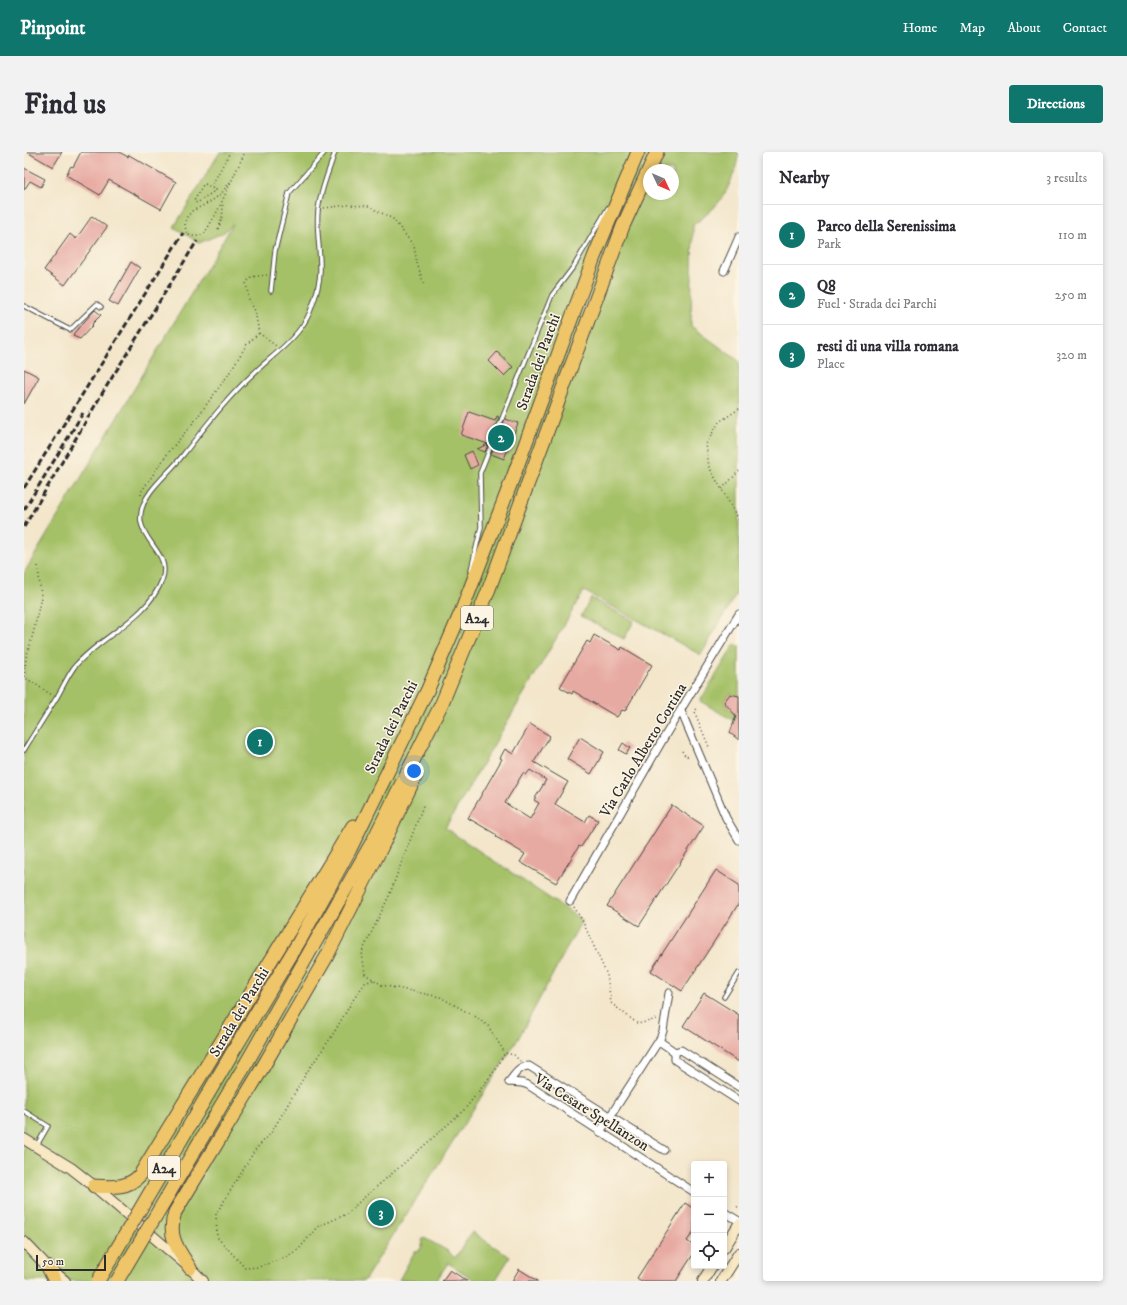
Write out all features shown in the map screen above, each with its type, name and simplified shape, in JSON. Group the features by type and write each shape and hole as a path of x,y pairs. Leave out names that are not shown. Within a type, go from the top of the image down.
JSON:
{"highway":[{"name":"Strada dei Parchi","path":"98,1281 300,940 350,849 428,689 462,610 515,472 594,257 638,152"},
{"name":"Strada dei Parchi","path":"117,1281 247,1062 374,839 442,703 487,594 624,226 657,152"},
{"path":"190,1268 178,1249 173,1236 172,1221 175,1212 260,1072 327,956 417,773 442,703"},
{"path":"94,1186 122,1186 131,1183 140,1175 392,763"},
{"path":"48,1267 55,1281"}],"main road":[{"path":"24,1139 71,1168 94,1186 190,1268 203,1281"},
{"path":"24,1142 37,1146"},
{"path":"727,1243 739,1224"},
{"path":"24,1242 48,1267 65,1281"},
{"path":"721,1281 739,1253"},
{"path":"703,1281 710,1269"}],"street":[{"path":"724,271 739,237"},
{"name":"Via Carlo Alberto Cortina","path":"570,900 739,614"},
{"path":"681,711 726,818 739,840"},
{"path":"600,1132 659,1041 662,1033 669,993"},
{"path":"659,1041 675,1052"},
{"path":"675,1052 681,1050 739,1087"},
{"path":"675,1052 675,1060 739,1101"},
{"name":"Via Cesare Spellanzon","path":"664,1150 532,1067 525,1066 518,1070 509,1082 528,1085 691,1190"},
{"path":"727,1214 739,1221"}],"lane":[{"path":"271,291 275,250 289,193 325,152"},
{"path":"24,750 57,698 74,667 144,607 157,591 163,578 164,565 159,554 141,527 140,514 143,504 152,490 173,467 226,402 253,374 280,350 302,326 309,315 319,285 320,267 317,230 318,209 335,152"},
{"path":"612,200 628,174"},
{"path":"470,572 481,527 480,473 552,296 574,266 608,207"},
{"path":"24,306 70,330 97,304 102,307"},
{"path":"462,610 469,580"},
{"path":"724,997 739,973"},
{"path":"24,1110 48,1126 37,1146"}],"path":[{"path":"212,187 230,152"},
{"path":"230,182 221,194 210,202 192,211 186,218 186,231 189,235 195,236 204,234 217,212 244,152"},
{"path":"205,184 212,187 216,190 197,202 194,201 205,184"},
{"path":"218,229 223,216 224,208 222,201"},
{"path":"318,209 348,205 368,206 393,219 414,246 417,263 424,285"},
{"path":"272,274 251,277 246,284 249,300 255,311 259,332 280,350"},
{"path":"143,504 141,492 168,453 201,413 228,375 247,344 259,332"},
{"path":"739,409 719,422 706,444 709,467 739,520"},
{"path":"722,489 739,471"},
{"path":"38,566 41,597 26,658 24,676 57,698"},
{"path":"696,709 697,710 695,713 709,748 707,748"},
{"path":"682,751 686,757 688,756"},
{"path":"423,806 390,896 362,952 364,974 382,985 440,997 476,1017 488,1026 505,1052 514,1055 525,1066"},
{"path":"570,900 582,920 607,975 611,1003 638,1024 665,1017"},
{"path":"373,980 365,984 353,1000 271,1132 255,1150 216,1214 216,1237 246,1268 259,1267 286,1257 298,1249 317,1227 347,1214 464,1109 496,1069 505,1052"}],"green space":[{"path":"220,152 739,152 732,178 723,197 707,214 693,225 691,326 739,361 739,589 701,655 584,591 445,828 582,920 518,1039 364,1281 24,1281 24,573 233,224 223,233 199,243 174,227"},
{"path":"591,598 634,621 624,639 581,616"},
{"path":"735,644 739,646 739,697 730,694 724,702 736,716 734,721 700,701"},
{"path":"472,1232 510,1257 495,1281 476,1281 448,1263 436,1281 399,1280 415,1251 420,1250 423,1243 422,1240 424,1238 448,1251 455,1258"}],"building":[{"path":"27,152 62,152 53,167"},
{"path":"81,152 119,152 128,157 129,155 176,182 161,209 109,180 100,195 66,175 71,166 73,167"},
{"path":"24,168 45,179 41,187 30,181 24,190"},
{"path":"92,216 107,227 65,285 44,270 70,234 76,239"},
{"path":"131,262 140,268 118,306 109,301"},
{"path":"95,310 101,315 92,324 93,325 80,339 73,336 74,333"},
{"path":"497,352 513,367 504,376 489,361"},
{"path":"24,369 39,377 24,404"},
{"path":"469,412 495,421 497,416 499,417 485,452 477,449 488,444 461,435"},
{"path":"505,419 518,423 504,459 491,454"},
{"path":"472,451 478,465 470,469 464,455"},
{"path":"594,635 621,650 622,647 652,665 625,711 622,710 617,717 573,691 572,694 560,687 587,641 590,643"},
{"path":"730,694 739,696 739,740 730,733 736,716 724,702"},
{"path":"530,724 550,736 534,762 568,782 555,804 585,822 589,815 598,820 581,847 579,846 556,883 520,862 525,854 468,818 502,759 500,758 505,749 513,754","holes":["530,770 546,780 534,800 539,803 530,819 505,803 523,773 526,775"]},
{"path":"580,737 604,752 591,774 567,759"},
{"path":"623,743 630,748 626,754 619,750"},
{"path":"672,805 704,826 639,926 607,906"},
{"path":"716,870 739,885 739,903 682,991 651,971"},
{"path":"704,993 739,1015 739,1062 683,1026"},
{"path":"685,1203 691,1207 691,1235 687,1241 691,1244 691,1258 676,1281 641,1281 637,1278"},
{"path":"519,1269 538,1281 512,1281"},
{"path":"450,1270 467,1281 442,1281"}],"railway":[{"path":"24,488 183,233"},
{"path":"24,527 103,392 197,241"},
{"path":"24,510 83,413"}],"place":[{"name":"Q8","path":"501,438"},
{"name":"Parco della Serenissima","path":"260,742"},
{"name":"resti di una villa romana","path":"381,1213"}]}
